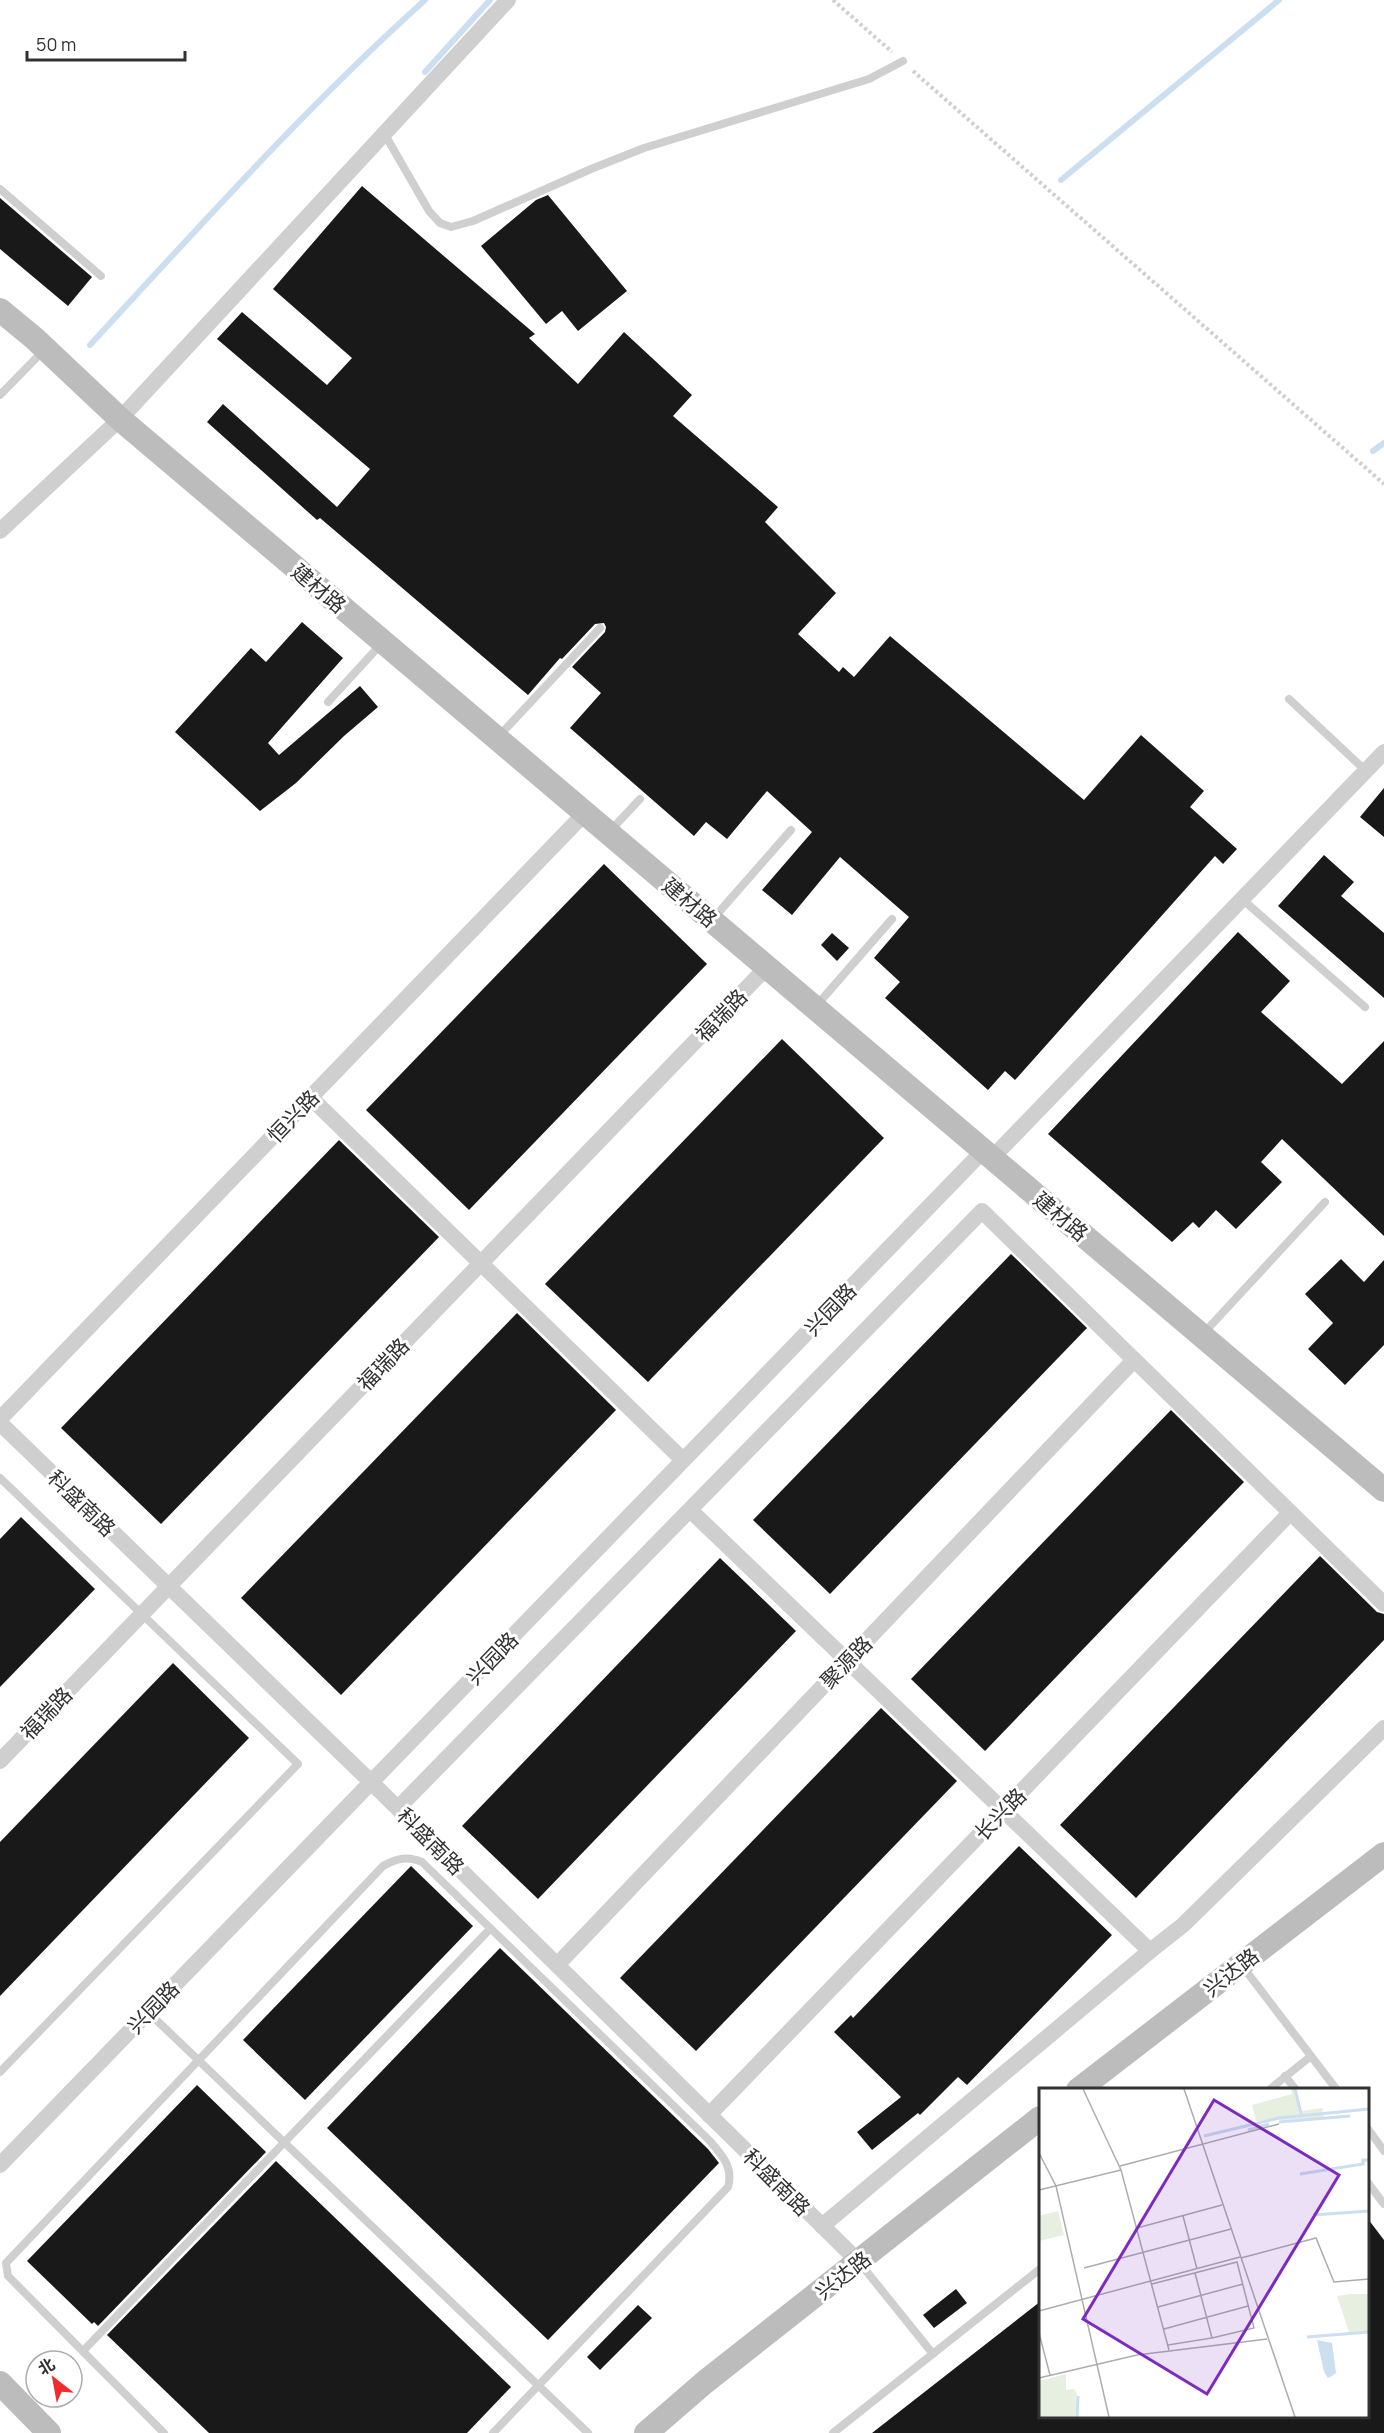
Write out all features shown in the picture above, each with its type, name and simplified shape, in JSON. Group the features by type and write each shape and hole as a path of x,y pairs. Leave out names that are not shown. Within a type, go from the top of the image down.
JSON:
{"street":[{"path":"0,531 120,419 508,0"},
{"name":"建材路","path":"0,310 120,419 1384,1490"},
{"name":"兴园路","path":"0,2165 683,1460 1242,899 1384,752"},
{"name":"恒兴路","path":"0,1421 585,813"},
{"name":"福瑞路","path":"0,1761 767,967"},
{"path":"311,1098 683,1460"},
{"path":"398,1808 982,1211 1384,1604"},
{"name":"聚源路","path":"557,1965 1134,1360"},
{"name":"科盛南路","path":"0,1421 398,1808 859,2262"},
{"path":"690,1510 1150,1951"},
{"name":"长兴路","path":"709,2115 1290,1513"},
{"path":"822,2226 1183,1925 1384,1728"},
{"name":"兴达路","path":"1081,2088 1384,1854"},
{"name":"兴达路","path":"646,2433 705,2382 1039,2120"},
{"path":"0,2383 49,2433"}],"lane":[{"path":"384,133 429,211 440,223 451,227 473,221 644,148 869,80 903,62"},
{"path":"0,189 101,276"},
{"path":"0,395 45,349"},
{"path":"497,739 600,628"},
{"path":"328,702 383,642"},
{"path":"1289,699 1366,771"},
{"path":"608,833 640,799"},
{"path":"712,920 791,830"},
{"path":"1242,899 1365,1007"},
{"path":"815,1008 892,919"},
{"path":"1202,1336 1325,1202"},
{"path":"0,1478 298,1764 0,2072"},
{"path":"81,2349 8,2276 6,2263 383,1866 394,1860 409,1857 422,1862 709,2140 728,2165 729,2187 493,2433"},
{"path":"84,2350 490,1929"},
{"path":"1241,1964 1335,2088"},
{"path":"148,2012 588,2433"},
{"path":"1271,2088 1311,2056"},
{"path":"1286,2076 1295,2088"},
{"path":"1369,2130 1384,2151"},
{"path":"1369,2184 1384,2204"},
{"path":"859,2262 933,2354"},
{"path":"833,2433 1039,2271"},
{"path":"84,2352 164,2433"}],"path":[{"path":"833,0 1384,484"}],"building":[{"path":"362,186 535,334 529,338 578,384 624,332 692,395 673,416 778,507 765,522 836,593 798,634 839,672 843,667 854,677 890,636 1084,800 1141,735 1204,791 1190,807 1237,849 1223,864 1215,856 1015,1080 1005,1071 988,1090 885,998 900,982 874,958 909,917 840,857 792,915 762,890 812,832 767,791 727,839 706,822 694,836 570,728 601,693 572,667 605,632 604,623 595,624 562,659 560,658 528,695 320,518 317,520 207,422 223,404 337,507 370,469 217,339 242,312 327,385 352,358 273,289"},
{"path":"548,195 627,291 578,331 562,311 546,324 481,246 536,200"},
{"path":"0,198 92,277 68,306 0,249"},
{"path":"302,622 343,658 268,743 279,755 360,686 378,707 344,736 296,783 260,811 175,732 251,648 266,662"},
{"path":"1384,788 1384,837 1360,817"},
{"path":"1324,855 1354,882 1341,896 1384,933 1384,998 1278,906"},
{"path":"604,864 707,964 469,1210 366,1110"},
{"path":"1238,932 1290,981 1261,1012 1342,1084 1384,1041 1384,1236 1282,1139 1261,1162 1282,1182 1236,1229 1216,1210 1199,1228 1193,1222 1172,1242 1048,1134"},
{"path":"832,933 849,948 837,961 821,945"},
{"path":"782,1039 884,1138 648,1382 545,1284"},
{"path":"339,1140 439,1237 161,1524 61,1428"},
{"path":"1011,1254 1087,1328 830,1594 753,1520"},
{"path":"1341,1259 1364,1282 1384,1260 1384,1345 1345,1385 1308,1349 1333,1323 1305,1294"},
{"path":"517,1313 616,1410 341,1695 241,1598"},
{"path":"1171,1410 1244,1482 985,1751 911,1679"},
{"path":"21,1517 95,1589 0,1687 0,1539"},
{"path":"1320,1556 1377,1612 1384,1614 1384,1640 1136,1898 1060,1825"},
{"path":"720,1558 796,1631 538,1899 462,1826"},
{"path":"173,1663 249,1738 0,1996 0,1842"},
{"path":"881,1708 957,1781 696,2051 620,1978"},
{"path":"1019,1846 1112,1935 967,2085 958,2077 920,2115 918,2113 872,2150 857,2132 901,2097 834,2032 851,2015 853,2018"},
{"path":"411,1866 473,1926 305,2100 243,2040"},
{"path":"500,1948 708,2149 719,2163 548,2340 327,2128"},
{"path":"197,2085 266,2152 98,2326 94,2322 92,2324 27,2261"},
{"path":"276,2161 511,2387 467,2433 209,2433 107,2335"},
{"path":"1369,2220 1384,2240 1384,2433 872,2433 1039,2303 1039,2418 1369,2418"},
{"path":"956,2289 967,2303 934,2328 923,2315"},
{"path":"638,2305 652,2318 600,2370 587,2357"}],"waterway":[{"path":"90,345 295,125 425,0"},
{"path":"425,72 490,0"},
{"path":"1061,180 1279,0"},
{"path":"1373,451 1384,443"}]}
